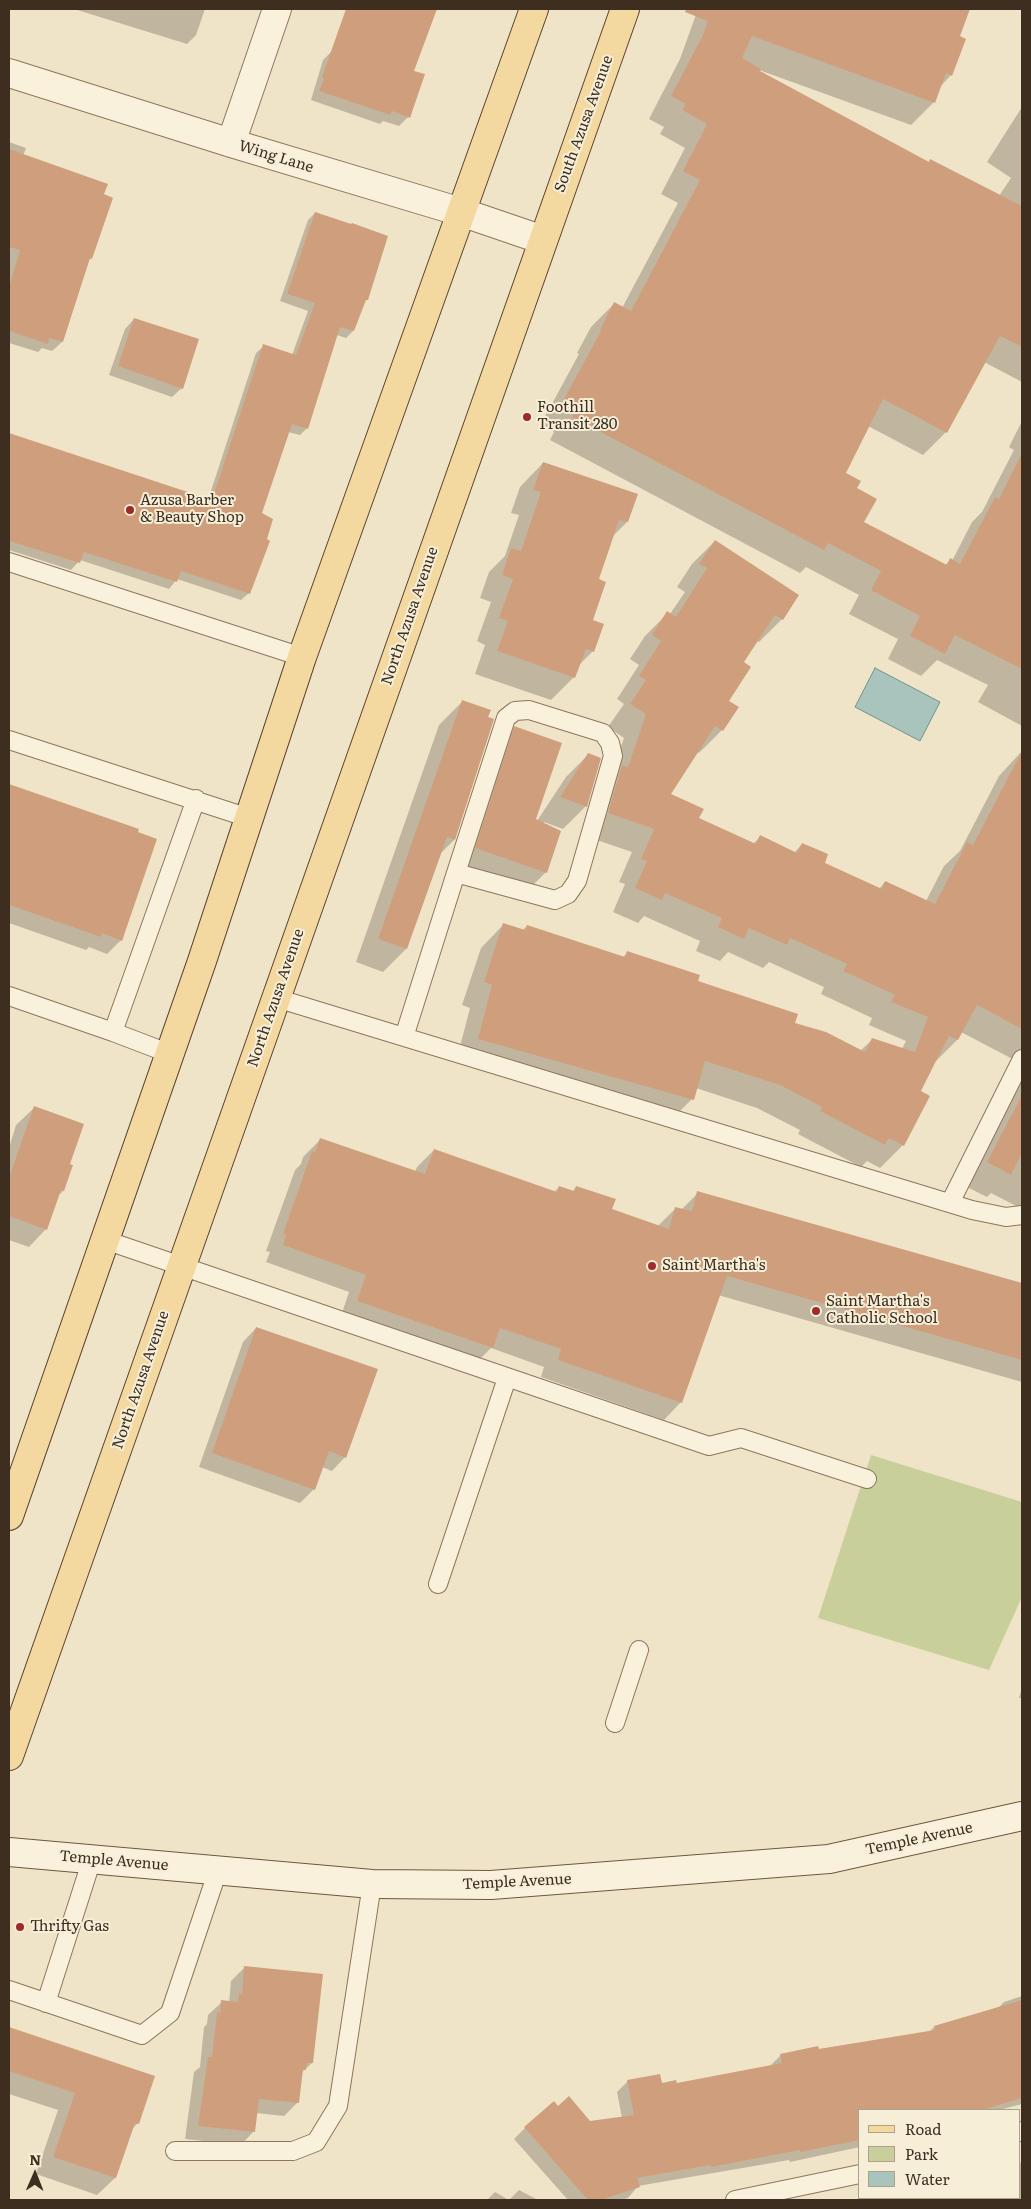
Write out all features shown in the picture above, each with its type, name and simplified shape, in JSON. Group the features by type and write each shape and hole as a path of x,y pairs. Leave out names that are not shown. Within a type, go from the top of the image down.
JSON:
{"main road":[{"path":"231,143 277,9"},
{"path":"9,1516 168,1053 202,961 302,657 534,9"},
{"name":"South Azusa Avenue","path":"543,240 625,9"},
{"name":"Wing Lane","path":"9,73 231,143 461,212 543,240"},
{"name":"North Azusa Avenue","path":"9,1756 543,240"},
{"name":"Temple Avenue","path":"9,1852 372,1884 491,1885 829,1859 1022,1816"}],"lane":[{"path":"9,562 302,657"},
{"path":"404,1037 456,873 506,718 515,712 530,710 603,733 610,744 613,756 577,881 568,894 555,900 456,873"},
{"path":"9,740 196,799 249,818"},
{"path":"113,1032 196,799"},
{"path":"9,996 168,1053"},
{"path":"276,998 950,1203 1006,1217 1022,1215"},
{"path":"950,1203 1022,1059"},
{"path":"104,1240 709,1446 741,1438 867,1479"},
{"path":"438,1584 507,1378"},
{"path":"615,1724 639,1650"},
{"path":"46,2003 92,1859"},
{"path":"9,1990 142,2035 170,2013 218,1870"},
{"path":"175,2151 293,2151 316,2142 338,2106 372,1884"},
{"path":"735,2200 858,2174"}],"green space":[{"path":"871,1455 1022,1502 1022,1597 989,1670 818,1618"}],"water":[{"path":"875,668 940,702 920,741 855,707"}],"building":[{"path":"346,9 437,9 414,71 425,74 410,118 392,111 390,115 319,91 324,78 322,77"},
{"path":"686,9 970,9 960,36 966,39 952,76 946,73 935,103 752,36 742,58 761,69 760,71 929,162 930,159 1022,206 1022,347 1000,336 947,433 883,399 846,473 861,481 857,488 877,499 864,522 947,565 950,558 960,564 995,497 999,499 1022,453 1022,669 955,635 945,654 910,636 920,616 871,590 881,571 828,543 824,550 572,417 576,408 563,401 601,331 614,302 631,311 700,180 683,171 707,124 682,110 686,104 671,96 703,35 708,21 685,12"},
{"path":"9,149 108,184 104,194 113,198 92,259 90,258 63,342 49,338 48,344 9,331 9,287 20,250 9,247"},
{"path":"315,212 388,236 368,300 366,300 354,331 340,327 308,429 292,424 262,513 273,519 267,539 270,541 250,594 181,571 177,582 84,552 80,563 9,541 9,433 212,500 263,344 296,355 315,303 287,294"},
{"path":"134,318 199,339 183,389 118,366"},
{"path":"543,462 638,494 628,522 619,520 599,579 606,582 593,620 604,624 594,652 586,649 575,678 497,651 508,621 499,618 513,579 502,575 511,548 521,551 541,492 533,490"},
{"path":"715,540 799,595 783,620 775,615 744,662 751,667 729,701 739,707 723,731 715,726 671,794 704,809 699,818 756,844 760,835 797,853 802,843 828,854 825,863 882,889 885,881 935,904 967,842 973,845 1022,751 1022,1029 977,1005 958,1040 949,1036 937,1059 921,1091 930,1096 904,1146 889,1138 885,1145 820,1111 822,1107 780,1085 705,1061 694,1100 478,1039 492,985 484,982 503,923 525,930 527,925 625,957 627,951 700,975 698,981 798,1014 795,1023 826,1032 865,1052 872,1038 915,1052 928,1017 891,1002 895,995 843,971 847,964 790,938 787,945 749,928 744,939 718,927 722,918 665,893 662,900 635,888 647,861 641,859 654,829 608,813 622,765 628,767 646,714 630,704 646,680 639,676 661,641 652,635 667,611 676,617 707,568 699,564"},
{"path":"462,700 491,710 488,717 494,719 455,840 447,837 407,949 378,939"},
{"path":"514,726 562,743 536,819 561,831 547,873 475,848"},
{"path":"588,753 601,758 587,807 560,797"},
{"path":"9,784 139,829 138,832 157,839 122,941 102,933 101,937 9,905"},
{"path":"1022,1095 1022,1153 1011,1175 987,1162"},
{"path":"34,1106 84,1124 70,1164 73,1165 64,1191 61,1190 47,1230 9,1216 9,1178"},
{"name":"Saint Martha's","path":"320,1138 425,1174 434,1149 557,1192 559,1186 574,1191 576,1186 616,1199 612,1209 669,1229 675,1207 692,1211 697,1191 1022,1283 1022,1360 727,1276 682,1403 558,1360 561,1349 500,1328 493,1348 357,1301 366,1275 283,1245 286,1235 283,1234 312,1151 315,1152"},
{"path":"256,1327 378,1369 346,1458 329,1451 315,1490 212,1453"},
{"path":"244,1966 323,1974 313,2063 307,2063 306,2070 303,2069 299,2103 259,2099 255,2132 198,2126 208,2057 212,2057 217,2012 220,2013 221,2000 238,2002 239,1994 242,1994"},
{"path":"1022,2000 1022,2098 985,2109 858,2109 858,2140 800,2152 800,2150 711,2167 710,2165 637,2178 640,2187 601,2200 588,2200 524,2127 554,2101 558,2106 569,2096 590,2121 634,2115 627,2080 660,2074 662,2083 676,2080 677,2083 782,2063 780,2054 818,2046 819,2049 935,2030 934,2026"},
{"path":"9,2027 155,2076 139,2124 135,2123 116,2178 53,2157 75,2093 9,2071"}],"place":[{"name":"Foothill Transit 280","path":"527,417"},
{"name":"Azusa Barber & Beauty Shop","path":"130,510"},
{"name":"Saint Martha's","path":"652,1266"},
{"name":"Saint Martha's Catholic School","path":"816,1311"},
{"name":"Thrifty Gas","path":"20,1927"}]}
